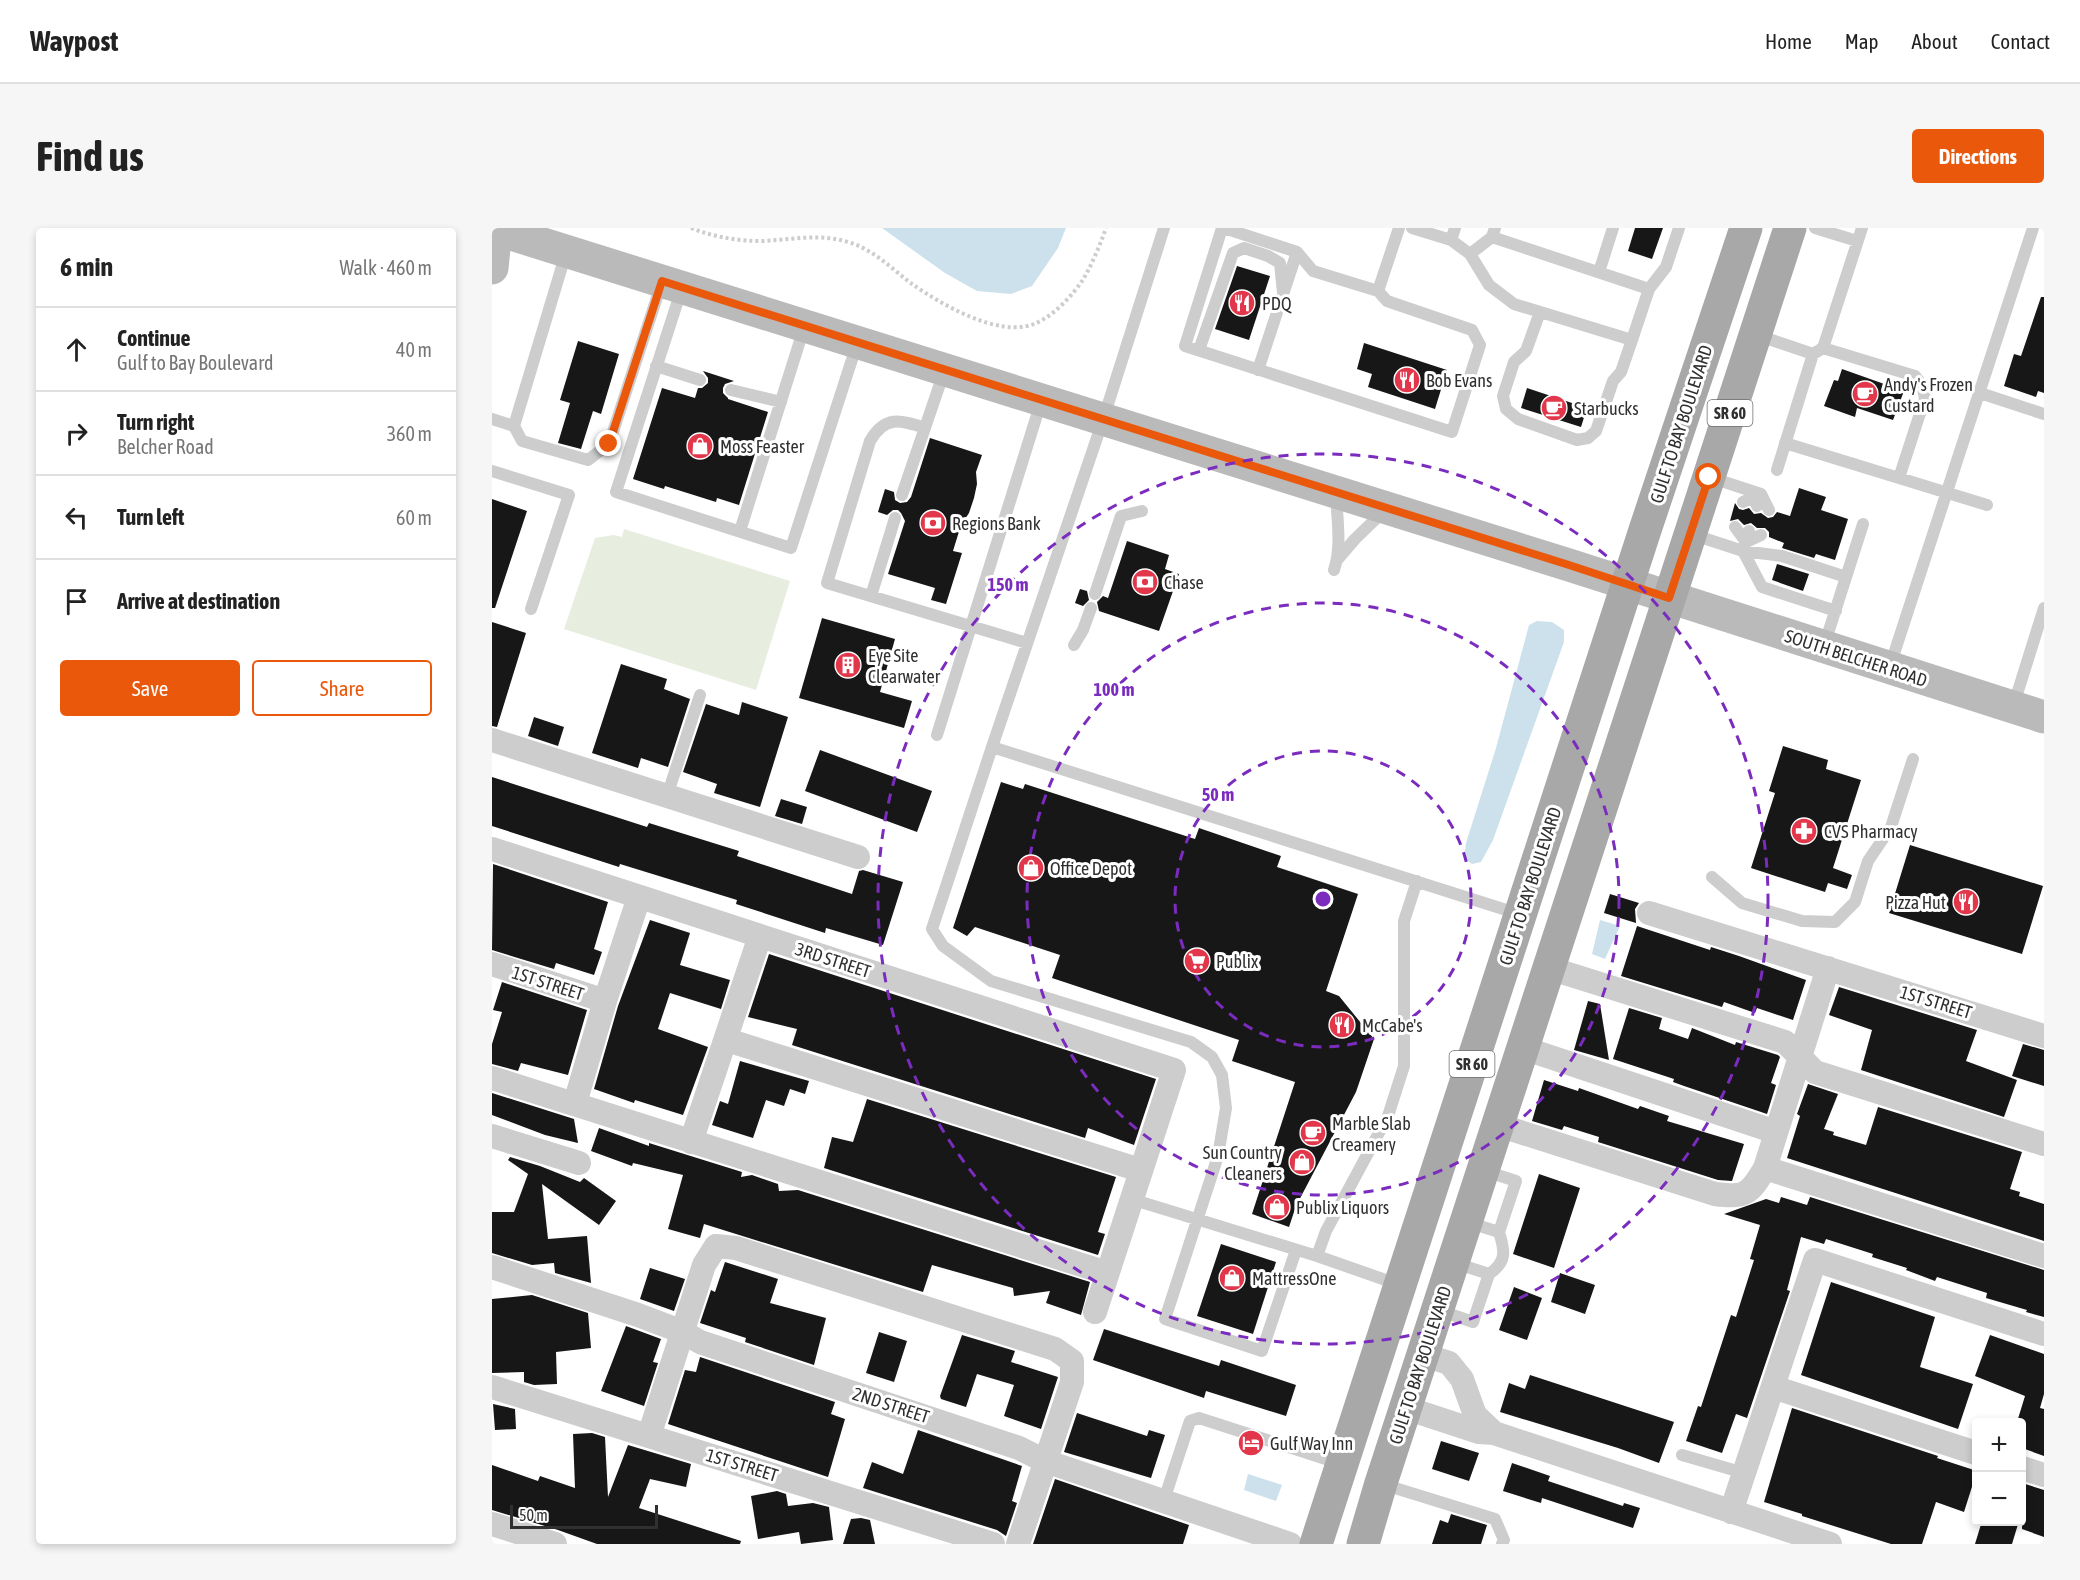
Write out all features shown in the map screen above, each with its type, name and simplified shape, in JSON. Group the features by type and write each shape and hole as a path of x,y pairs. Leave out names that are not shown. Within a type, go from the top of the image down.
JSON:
{"main road":[{"name":"GULF TO BAY BOULEVARD","path":"1316,1544 1746,228"},
{"name":"GULF TO BAY BOULEVARD","path":"1363,1542 1791,228"},
{"name":"SOUTH BELCHER ROAD","path":"494,230 1387,508 2044,717"},
{"path":"492,268 494,230"},
{"path":"1363,1542 1361,1483 1405,1346 1408,1313 1401,1285"}],"street":[{"path":"492,740 858,857"},
{"name":"3RD STREET","path":"492,849 1174,1070 1140,1170"},
{"path":"575,1103 604,1001 639,897"},
{"name":"1ST STREET","path":"1649,913 2044,1036"},
{"path":"692,1142 760,936"},
{"name":"1ST STREET","path":"492,964 604,1001"},
{"path":"1549,968 1785,1042 1815,1072 2044,1144"},
{"path":"1498,1125 1715,1194 1737,1197 1755,1185 1765,1167 1828,968"},
{"path":"726,1041 1140,1170 1095,1312"},
{"path":"1523,1048 1776,1132"},
{"path":"492,1078 1107,1273"},
{"path":"492,1136 579,1163"},
{"path":"1765,1167 2044,1256"},
{"path":"650,1436 704,1265 716,1246 736,1248 1055,1348 1072,1361 1072,1382 1018,1544"},
{"path":"1731,1512 1815,1260 2044,1334"},
{"name":"2ND STREET","path":"492,1267 638,1314 683,1332 700,1342 1019,1448 1045,1461 1290,1544"},
{"path":"1424,1355 1449,1363 1462,1379 1475,1415 1494,1433"},
{"name":"1ST STREET","path":"492,1387 993,1544"},
{"path":"1773,1387 1972,1451"},
{"path":"1406,1408 1479,1432 1494,1433 1830,1544"},
{"path":"2026,1469 2044,1475"},
{"path":"492,1524 519,1539 555,1544"}],"lane":[{"path":"1164,228 1103,420 932,929 943,946 991,981 1191,1042 1212,1057 1222,1075 1226,1108 1218,1156 1165,1319 1262,1351 1296,1250"},
{"path":"1223,228 1297,252 1312,271 1378,291 1387,301 1472,330 1480,345 1452,432 1185,346 1223,228"},
{"path":"1378,291 1399,228"},
{"path":"1412,228 1453,234 1470,254 1489,285 1514,304 1632,340"},
{"path":"1599,272 1613,228"},
{"path":"1540,312 1526,351 1514,362 1503,396 1506,409 1518,419 1577,440 1587,438 1596,431 1613,381 1621,372 1649,289 1666,267 1679,228"},
{"path":"1815,228 1857,242"},
{"path":"1777,470 1862,228"},
{"path":"1889,669 2033,228"},
{"path":"1470,254 1494,232 1649,289"},
{"path":"1199,350 1233,253 1244,248 1268,256 1280,263 1283,293"},
{"path":"514,426 567,252"},
{"path":"1258,370 1297,252"},
{"path":"672,284 656,366 616,492 791,548 857,343"},
{"path":"492,419 514,426 522,441 588,460 609,444 672,284"},
{"path":"740,531 805,326"},
{"path":"1756,334 1915,376 1922,385 1924,398 1899,478"},
{"path":"656,366 700,381"},
{"path":"902,495 945,371"},
{"path":"731,390 780,402"},
{"path":"1980,393 2044,414"},
{"path":"937,735 1041,401"},
{"path":"925,428 892,421 875,432 870,441 827,583 1027,643"},
{"path":"1785,443 1987,505"},
{"path":"492,471 568,495 531,609"},
{"path":"1709,477 1761,494"},
{"path":"1336,492 1338,538 1336,565 1355,539 1387,508"},
{"path":"1743,502 1761,494"},
{"path":"1761,494 1763,508"},
{"path":"1095,594 1121,516 1142,510"},
{"path":"870,596 895,518"},
{"path":"1824,647 1863,524"},
{"path":"1735,527 1750,540 1782,556 1846,577"},
{"path":"1690,534 1750,540"},
{"path":"1750,540 1762,587 1836,611"},
{"path":"1074,645 1083,630 1091,608"},
{"path":"2013,707 2044,608"},
{"path":"667,796 700,695"},
{"path":"992,747 1521,914"},
{"path":"1712,877 1742,903 1802,921 1835,922 1855,902 1868,861 1891,827 1913,759"},
{"path":"1317,1256 1326,1231 1388,1116 1404,1066 1404,921 1417,881"},
{"path":"1438,1310 1473,1322 1489,1274 1499,1267 1505,1250 1499,1232 1516,1181 1484,1171"},
{"path":"1131,1199 1317,1256 1401,1285"},
{"path":"1467,1222 1499,1232"},
{"path":"1454,1263 1489,1274"},
{"path":"1164,1500 1190,1421 1199,1418 1342,1464"},
{"path":"1682,1455 1744,1473"},
{"path":"1381,1483 1495,1519 1507,1543"}],"path":[{"path":"691,228 729,240 837,238 870,252 911,283 960,312 999,326 1019,326 1034,324 1051,314 1072,296 1089,267 1106,228"}],"shaded area":[{"path":"624,529 790,581 756,690 564,629 595,538 614,535 622,537"}],"water":[{"path":"882,228 1066,228 1058,248 1032,286 1011,294 977,291 945,273"},
{"path":"1537,621 1552,622 1564,630 1564,642 1493,840 1481,862 1472,864 1464,858 1466,843 1496,748 1529,625"},
{"path":"1600,920 1620,926 1605,959 1592,954"},
{"path":"1248,1474 1282,1485 1276,1501 1244,1490"}],"building":[{"path":"1635,228 1663,228 1652,259 1628,251"},
{"name":"PDQ","path":"1237,266 1270,276 1249,340 1215,329"},
{"path":"2041,297 2044,297 2044,393 2038,391 2036,397 2004,386 2014,354 2021,356"},
{"path":"578,341 619,354 601,414 593,411 581,449 558,443 570,403 560,400"},
{"name":"Bob Evans","path":"1364,343 1447,370 1435,409 1368,387 1372,374 1357,369"},
{"name":"Andy's Frozen Custard","path":"1842,369 1904,391 1893,420 1857,408 1855,417 1824,406 1834,380 1838,381"},
{"name":"Moss Feaster","path":"703,371 734,381 725,384 723,388 723,393 728,399 768,412 739,505 717,498 716,502 633,479 662,388 695,398 698,388 708,383 708,378"},
{"name":"Starbucks","path":"1527,388 1587,408 1581,427 1521,408"},
{"name":"Regions Bank","path":"930,438 982,455 976,472 977,484 974,498 969,513 961,525 953,551 962,553 946,604 931,600 935,588 888,574 905,521 898,510 893,510 887,515 878,512 885,489 894,492 895,500 900,503 907,502 911,497"},
{"path":"1799,488 1826,497 1821,510 1848,519 1835,560 1816,554 1814,558 1782,548 1784,543 1769,537 1769,532 1765,528 1757,528 1751,523 1744,525 1738,519 1730,521 1735,503 1739,509 1749,508 1754,514 1761,513 1768,518 1773,517 1777,512 1790,516"},
{"path":"492,499 527,511 495,608 492,608"},
{"name":"Chase","path":"1127,541 1169,555 1165,569 1179,574 1159,631 1099,611 1097,602 1103,596 1108,598"},
{"path":"1777,564 1809,574 1803,591 1772,580"},
{"path":"1080,589 1087,591 1089,600 1083,606 1075,603"},
{"name":"Eye Site Clearwater","path":"822,618 895,639 880,692 912,701 904,728 799,698"},
{"path":"492,622 526,633 497,727 492,726"},
{"path":"621,664 667,679 664,689 690,699 668,767 641,758 638,768 592,753"},
{"path":"742,702 788,717 760,807 714,793 717,784 683,772 706,704 739,715"},
{"path":"534,717 564,727 558,746 528,736"},
{"name":"CVS Pharmacy","path":"1783,746 1828,760 1826,769 1861,780 1833,868 1852,875 1847,889 1828,883 1825,892 1751,868 1775,793 1769,791"},
{"path":"820,750 932,791 917,832 805,791"},
{"path":"492,777 647,827 649,823 739,851 737,856 852,894 859,871 863,870 903,882 883,945 826,928 825,933 736,904 737,900 620,864 619,867 492,826"},
{"name":"Publix","path":"1001,782 1023,789 1025,784 1195,839 1199,828 1281,856 1277,867 1358,894 1326,991 1339,996 1374,1039 1356,1092 1296,1206 1289,1227 1252,1214 1295,1082 1232,1061 1239,1040 1052,978 1060,955 975,927 967,936 953,928"},
{"path":"781,799 807,807 802,824 775,816"},
{"name":"Pizza Hut","path":"1910,845 2043,886 2022,954 1889,913"},
{"path":"493,864 608,902 594,949 602,952 594,975 556,963 554,969 492,950"},
{"path":"1610,894 1639,903 1635,909 1636,923 1604,913"},
{"path":"650,920 690,933 680,965 730,980 721,1009 670,993 658,1029 708,1047 683,1115 635,1100 634,1103 594,1089 618,1006"},
{"path":"1637,926 1710,950 1711,947 1806,980 1793,1020 1757,1008 1755,1013 1724,1002 1722,1007 1621,976"},
{"path":"769,954 1156,1079 1134,1145 1088,1128 1085,1138 792,1045 797,1029 748,1017"},
{"path":"502,982 587,1010 568,1075 521,1063 518,1071 492,1064 492,1044 502,1012 493,1010"},
{"path":"1839,987 1977,1030 1966,1061 2017,1080 2004,1117 1861,1070 1872,1030 1829,1015"},
{"path":"1588,1001 1600,1004 1609,1060 1574,1050"},
{"path":"1629,1008 1662,1018 1659,1029 1688,1039 1692,1028 1735,1045 1736,1042 1778,1055 1780,1057 1771,1083 1776,1085 1767,1114 1613,1059"},
{"path":"2023,1044 2044,1050 2044,1086 2012,1076"},
{"path":"740,1061 809,1081 805,1094 790,1089 784,1106 766,1100 753,1138 712,1125 720,1101 728,1104"},
{"path":"1544,1080 1578,1091 1579,1088 1638,1109 1640,1106 1669,1116 1667,1121 1744,1144 1732,1181 1718,1180 1598,1142 1599,1137 1564,1126 1562,1130 1532,1121"},
{"path":"1808,1084 1838,1094 1824,1129 1834,1132 1833,1135 1866,1145 1878,1107 2022,1152 2010,1189 2020,1192 2019,1196 2044,1204 2044,1241 1787,1158 1800,1116 1797,1114"},
{"path":"492,1093 574,1119 578,1143 545,1135 492,1115"},
{"path":"867,1099 1116,1177 1098,1232 1105,1234 1098,1255 824,1168 832,1137 853,1142"},
{"path":"599,1128 649,1146 649,1143 742,1172 741,1177 752,1175 778,1184 779,1191 798,1190 1090,1282 1081,1315 1046,1303 1050,1291 1014,1296 1013,1288 932,1265 923,1292 704,1224 700,1238 668,1229 683,1175 633,1163 632,1166 591,1151"},
{"path":"510,1157 580,1182 584,1178 616,1201 599,1225 542,1184 548,1239 587,1236 591,1283 555,1273 554,1263 532,1265 492,1253 492,1212 514,1212 528,1174 508,1160"},
{"path":"1539,1174 1580,1188 1554,1268 1513,1254"},
{"path":"1781,1197 1807,1205 1810,1197 2044,1270 2044,1317 1986,1298 1987,1293 1937,1277 1935,1281 1906,1270 1907,1268 1872,1257 1873,1254 1826,1239 1824,1244 1801,1237 1787,1290 1790,1291 1747,1418 1736,1414 1722,1453 1686,1441 1698,1406 1701,1407 1731,1315 1736,1317 1754,1260 1750,1259 1760,1225 1724,1214 1766,1199 1779,1203"},
{"path":"1221,1244 1276,1262 1253,1334 1197,1316"},
{"path":"725,1262 778,1279 770,1303 826,1318 814,1365 745,1342 746,1338 700,1323 711,1290 715,1292"},
{"path":"650,1268 685,1279 674,1311 640,1299"},
{"path":"1560,1273 1595,1285 1585,1314 1551,1302"},
{"path":"1831,1282 1935,1317 1920,1367 1973,1384 1958,1429 1801,1375"},
{"path":"1514,1287 1542,1298 1527,1340 1499,1330"},
{"path":"532,1295 588,1313 591,1348 556,1352 557,1384 534,1385 524,1382 524,1372 492,1373 492,1299"},
{"path":"626,1326 661,1339 653,1362 658,1363 644,1406 601,1391"},
{"path":"1104,1329 1219,1366 1221,1360 1296,1385 1286,1416 1206,1391 1204,1398 1093,1360"},
{"path":"879,1332 907,1341 894,1382 866,1373"},
{"path":"962,1335 1015,1351 1011,1362 1058,1377 1041,1429 1004,1416 1014,1385 977,1374 966,1407 941,1399 940,1396"},
{"path":"1990,1335 2044,1354 2044,1394 2040,1408 2044,1409 2044,1456 2026,1449 2026,1418 2018,1418 2025,1396 1975,1376"},
{"path":"700,1357 835,1402 831,1414 845,1419 828,1477 668,1424 685,1370 696,1372"},
{"path":"1530,1375 1674,1422 1659,1463 1500,1412 1509,1383 1525,1389"},
{"path":"493,1404 515,1409 516,1429 495,1430"},
{"path":"1792,1408 1972,1469 1972,1487 1964,1512 1936,1502 1922,1544 1891,1544 1764,1502"},
{"path":"1077,1413 1147,1436 1149,1430 1165,1435 1151,1478 1064,1452"},
{"path":"918,1430 1022,1466 1012,1501 1017,1503 1006,1536 997,1530 863,1488 872,1462 903,1474"},
{"path":"592,1433 605,1437 608,1497 628,1445 691,1464 686,1487 650,1479 639,1508 741,1541 740,1544 597,1544 492,1510 492,1465 538,1481 540,1476 575,1488 573,1434"},
{"path":"1441,1441 1479,1453 1469,1481 1432,1469"},
{"path":"1512,1463 1550,1476 1548,1481 1623,1506 1624,1503 1640,1508 1633,1528 1542,1498 1541,1503 1503,1491"},
{"path":"1055,1479 1189,1525 1183,1544 1033,1544"},
{"path":"2026,1484 2044,1490 2044,1537 2022,1529 2022,1526 2026,1526"},
{"path":"777,1491 786,1494 788,1506 813,1503 829,1507 833,1540 801,1544 799,1532 758,1539 751,1496"},
{"path":"1451,1514 1487,1525 1481,1544 1432,1544 1440,1520 1448,1523"},
{"path":"851,1519 870,1520 875,1544 843,1544"},
{"path":"1980,1526 2017,1526 2012,1544 1975,1544"}],"place":[{"name":"PDQ","path":"1242,303"},
{"name":"Bob Evans","path":"1407,380"},
{"name":"Andy's Frozen Custard","path":"1865,394"},
{"name":"Starbucks","path":"1554,408"},
{"name":"Moss Feaster","path":"700,446"},
{"name":"Regions Bank","path":"933,523"},
{"name":"Chase","path":"1145,582"},
{"name":"Eye Site Clearwater","path":"848,665"},
{"name":"CVS Pharmacy","path":"1804,831"},
{"name":"Office Depot","path":"1031,868"},
{"name":"Pizza Hut","path":"1966,902"},
{"name":"Publix","path":"1197,961"},
{"name":"McCabe's","path":"1342,1025"},
{"name":"Marble Slab Creamery","path":"1313,1133"},
{"name":"Sun Country Cleaners","path":"1302,1162"},
{"name":"Publix Liquors","path":"1277,1207"},
{"name":"MattressOne","path":"1232,1278"},
{"name":"Gulf Way Inn","path":"1251,1443"}],"route":[{"path":"609,444 662,281 1669,598 1709,477"}]}
